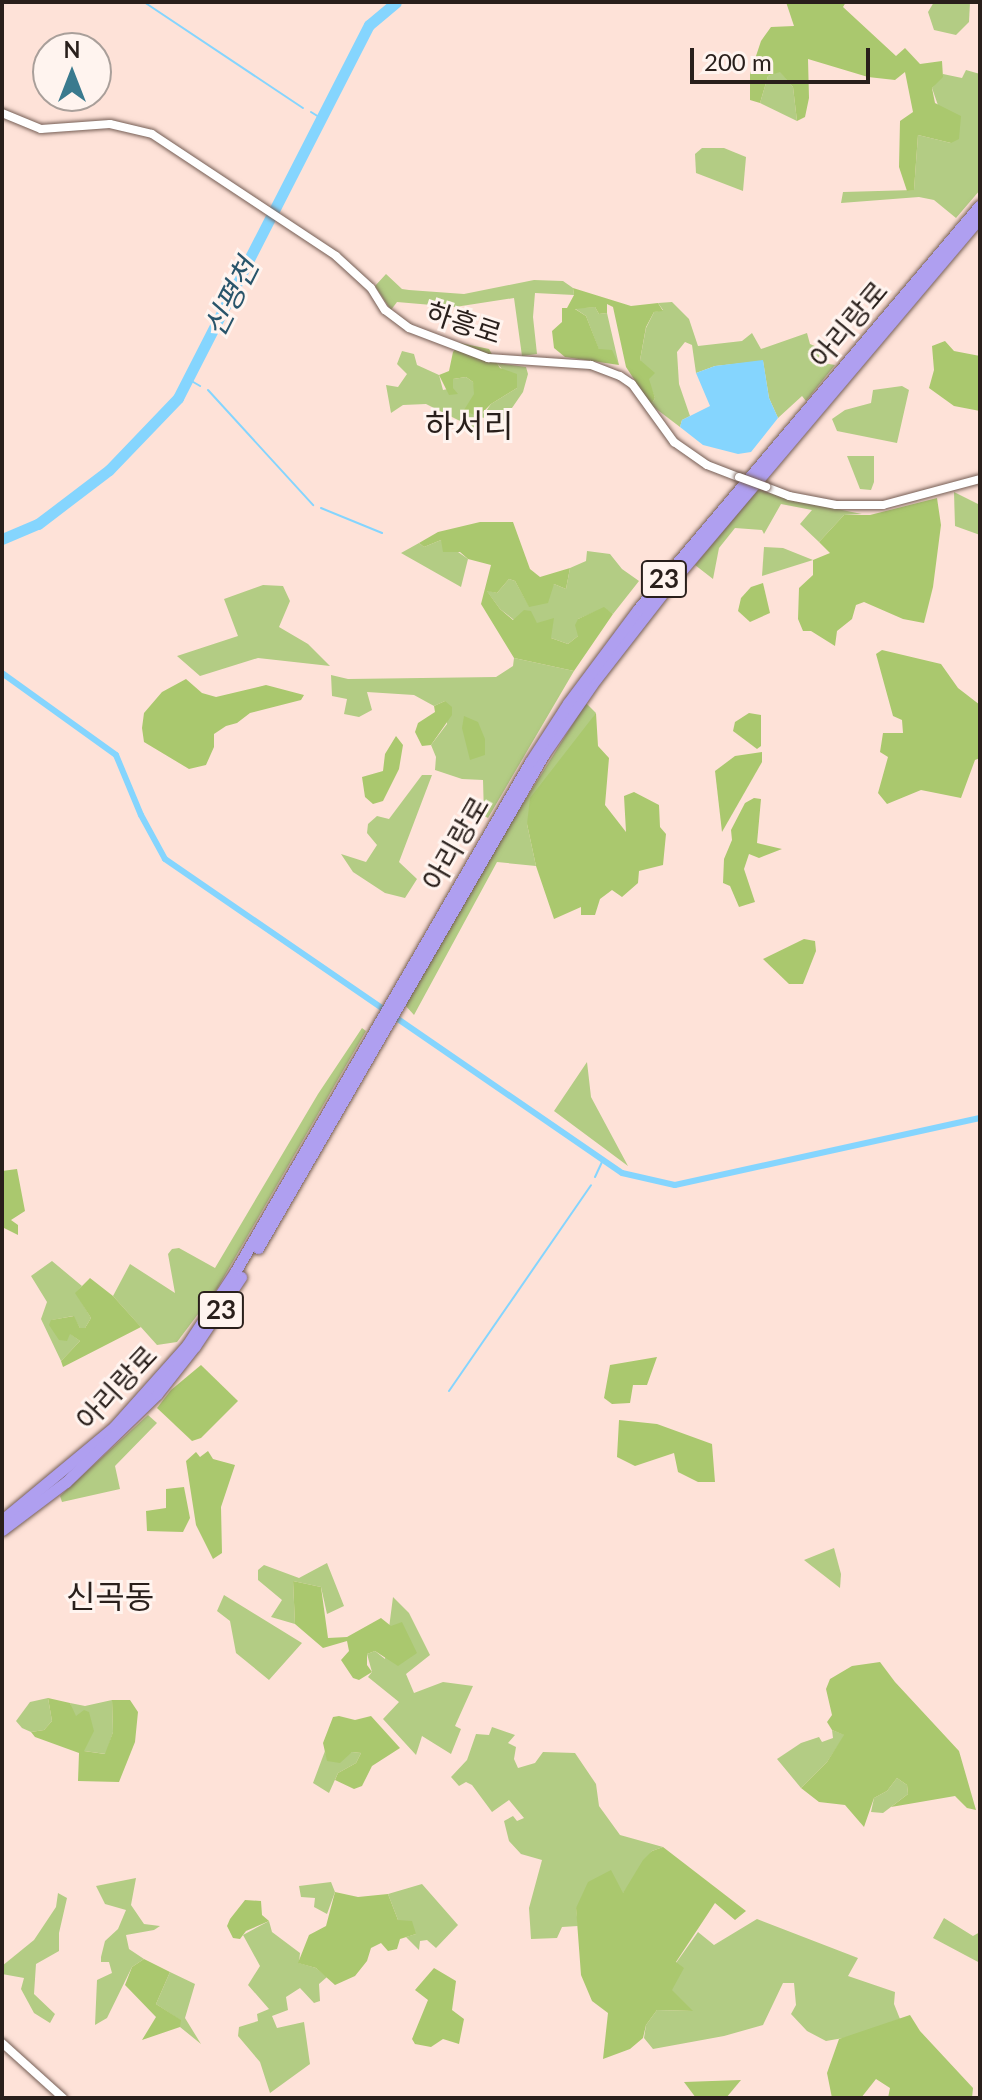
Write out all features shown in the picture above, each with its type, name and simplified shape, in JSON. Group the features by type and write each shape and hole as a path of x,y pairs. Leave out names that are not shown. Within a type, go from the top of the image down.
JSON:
{"highway":[{"name":"아리랑로","path":"401,992 530,762 603,656 980,205"},
{"name":"아리랑로","path":"2,1520 114,1427 187,1345 235,1272 544,754 596,679 666,589 980,217"},
{"name":"아리랑로","path":"2,1530 44,1500 113,1440 157,1394 195,1346 231,1293 374,1038"}],"street":[{"name":"하흥로","path":"2,113 41,129 110,124 152,134 336,256 371,288 385,310 409,328 488,358 591,365 620,376 632,384 674,442 707,465 789,496 836,505 883,505 980,479"},
{"path":"2,2043 63,2098"}],"green space":[{"path":"786,2 846,2 843,7 896,56 905,48 920,64 942,61 943,77 932,88 935,103 961,116 959,139 951,143 918,135 914,190 907,191 899,167 900,121 913,112 905,72 895,80 868,77 808,59 809,98 805,117 797,121 793,87 780,72 768,76 760,103 750,100 750,74 761,41 771,27 794,26"},
{"path":"934,2 970,2 969,22 956,35 934,30 928,12"},
{"path":"966,70 980,74 980,190 956,218 934,200 919,197 841,203 843,192 914,190 918,135 951,143 932,88 943,74 962,78"},
{"path":"780,71 793,87 797,121 760,103 768,76"},
{"path":"702,148 724,148 746,157 743,191 696,173 695,154"},
{"path":"386,274 402,289 409,290 464,294 534,280 563,281 573,288 574,295 535,293 533,317 537,354 522,356 514,298 455,307 397,302 391,310 375,286"},
{"path":"573,288 631,306 658,303 663,311 654,312 646,327 640,360 655,373 649,379 655,398 651,405 626,367 613,307 607,304 607,313 599,314 595,307 575,309 586,316 599,349 612,350 619,365 565,357 554,348 552,331 562,322 562,308 567,308 574,295"},
{"path":"672,302 689,319 698,346 742,341 752,333 761,349 807,333 810,344 822,349 817,362 835,365 806,401 802,396 778,418 769,398 763,361 715,366 696,373 692,345 685,342 677,352 679,384 690,416 682,420 680,427 651,405 655,398 640,360 646,328 654,312 663,310 658,303"},
{"path":"595,307 599,314 607,313 619,365 611,351 599,350 586,316 574,308"},
{"path":"945,341 954,351 980,356 980,411 954,406 929,388 934,370 932,346"},
{"path":"460,343 489,349 500,368 517,374 517,388 491,404 478,417 464,410 474,394 473,382 466,377 453,379 453,388 458,394 449,395 439,375 449,371 453,352"},
{"path":"402,351 414,354 417,365 439,375 443,390 453,388 453,379 466,377 473,382 484,414 491,404 517,388 497,363 526,367 528,374 523,392 503,421 479,417 474,428 426,404 403,405 391,413 386,385 398,387 407,374 397,364"},
{"path":"902,386 909,390 897,443 837,431 832,419 845,410 871,403 873,390"},
{"path":"847,456 874,456 871,490 860,489"},
{"path":"758,489 787,499 862,514 844,515 819,542 800,524 812,510 781,504 764,534 762,530 735,528 719,548 713,579 695,565"},
{"path":"954,492 980,505 980,535 955,526"},
{"path":"937,498 941,525 933,587 924,623 903,619 864,602 856,605 852,619 837,631 835,646 811,631 803,631 798,619 799,588 813,575 813,560 830,553 819,542 844,515 870,515"},
{"path":"480,522 513,522 530,569 540,577 570,568 566,589 554,584 548,603 529,607 515,581 509,579 497,593 487,591 513,620 524,610 531,611 537,623 554,618 551,638 568,644 578,636 575,625 578,619 604,607 613,614 574,671 514,658 481,604 491,565 468,559 460,552 443,552 441,540 424,547 419,543 438,532"},
{"path":"441,540 468,559 461,587 401,553 419,543 424,547"},
{"path":"764,547 783,548 813,560 762,576"},
{"path":"587,551 610,554 622,569 639,581 613,614 604,608 578,619 578,636 568,644 551,638 537,623 514,620 500,609 486,590 497,593 509,579 515,581 529,606 554,584 566,589 570,568 586,561"},
{"path":"763,583 770,613 750,622 738,611 741,598 751,587"},
{"path":"263,585 283,586 290,601 279,627 308,644 330,666 258,658 200,676 177,656 238,636 224,599"},
{"path":"882,650 941,664 958,688 980,705 980,758 975,760 961,798 921,790 887,804 878,793 888,757 880,752 883,733 903,733 902,720 893,716 876,654"},
{"path":"514,658 574,671 488,818 484,816 483,780 462,779 435,770 436,757 431,745 447,724 445,701 434,706 414,695 367,692 372,710 359,717 344,714 347,699 332,696 331,675 348,679 496,677 513,666"},
{"path":"186,679 202,693 216,697 266,685 304,695 301,700 250,713 237,723 226,726 214,734 214,747 206,765 189,769 144,742 142,728 144,713 162,692"},
{"path":"445,701 452,707 452,715 431,745 422,746 415,732 418,723 435,712 434,706"},
{"path":"586,703 596,713 527,824 536,866 497,862 414,1015 405,1005 490,856"},
{"path":"596,713 598,746 609,758 605,805 626,832 624,796 634,792 659,805 660,827 666,834 663,865 639,871 638,883 622,897 612,890 600,899 595,915 581,915 581,907 554,919 536,866 527,824 530,798"},
{"path":"749,713 761,715 761,746 757,749 733,731 735,722"},
{"path":"464,716 478,722 485,739 485,755 470,760 462,728"},
{"path":"396,736 403,745 399,769 383,801 373,804 365,797 362,777 383,771 385,754"},
{"path":"762,752 762,762 722,832 715,771 735,756"},
{"path":"422,775 432,775 399,862 417,879 405,898 385,893 353,872 341,854 366,862 377,845 367,833 368,824 377,816 389,819"},
{"path":"754,798 761,799 757,843 782,849 759,858 749,854 744,869 755,902 739,907 730,886 723,883 724,859 732,840 731,830 745,803"},
{"path":"804,939 815,941 816,951 803,984 789,984 763,959"},
{"path":"362,1028 366,1031 217,1289 177,1342 157,1345 113,1296 130,1264 175,1293 168,1254 172,1249 179,1248 215,1268 318,1094"},
{"path":"587,1062 591,1097 628,1166 554,1111"},
{"path":"17,1169 25,1211 11,1220 18,1225 18,1235 2,1227 2,1171"},
{"path":"52,1261 82,1286 76,1293 91,1318 85,1328 80,1328 73,1316 52,1320 80,1341 61,1361 41,1319 47,1302 31,1276"},
{"path":"90,1278 113,1296 141,1327 63,1367 61,1361 80,1341 70,1334 67,1341 59,1340 49,1325 51,1320 74,1316 80,1328 85,1328 91,1318 75,1293"},
{"path":"657,1357 647,1385 633,1385 630,1403 612,1404 604,1398 610,1365"},
{"path":"201,1365 238,1401 201,1438 192,1441 157,1408 171,1390"},
{"path":"148,1415 157,1423 115,1466 120,1489 62,1502 60,1496"},
{"path":"619,1420 657,1424 712,1444 715,1482 698,1482 678,1472 674,1453 635,1466 617,1457"},
{"path":"208,1451 213,1459 235,1465 221,1507 222,1553 213,1559 196,1525 186,1461 196,1452 200,1457"},
{"path":"184,1487 190,1518 183,1532 147,1531 146,1511 166,1508 166,1489"},
{"path":"834,1548 841,1574 840,1588 804,1560"},
{"path":"327,1563 344,1606 327,1614 321,1587 293,1581 295,1624 271,1617 282,1600 258,1580 258,1570 264,1565 299,1578"},
{"path":"293,1581 321,1587 328,1638 347,1637 381,1618 391,1626 402,1622 417,1653 398,1666 375,1651 367,1654 367,1665 372,1672 359,1680 353,1678 341,1660 349,1651 347,1641 323,1648 295,1624"},
{"path":"224,1595 302,1643 269,1680 236,1653 230,1621 217,1611"},
{"path":"393,1597 409,1613 430,1655 406,1674 414,1693 443,1682 473,1686 455,1726 461,1729 451,1754 422,1736 416,1755 383,1719 399,1702 368,1677 372,1672 367,1654 375,1651 385,1659"},
{"path":"880,1662 959,1751 976,1810 967,1808 955,1796 891,1807 908,1794 907,1785 897,1778 887,1791 874,1798 864,1827 845,1805 819,1802 801,1788 827,1762 844,1735 832,1730 827,1722 832,1715 826,1689 830,1679 852,1666"},
{"path":"48,1698 52,1721 44,1730 31,1732 22,1728 16,1721 30,1702"},
{"path":"48,1698 70,1703 76,1716 84,1710 89,1712 94,1731 84,1751 105,1754 113,1732 112,1700 130,1700 138,1712 135,1742 119,1782 78,1781 79,1753 35,1737 31,1732 44,1730 52,1721"},
{"path":"112,1700 113,1732 106,1754 84,1751 70,1703 85,1706"},
{"path":"371,1716 400,1748 372,1766 362,1786 354,1789 335,1780 338,1773 356,1763 361,1753 352,1752 340,1763 327,1761 323,1743 333,1717 355,1720"},
{"path":"492,1727 515,1735 508,1743 516,1747 514,1759 518,1768 535,1763 543,1752 575,1753 596,1784 599,1806 620,1835 663,1847 652,1851 622,1895 576,1908 578,1926 562,1927 557,1938 531,1939 529,1908 542,1860 521,1854 509,1841 504,1821 513,1816 517,1821 524,1818 509,1800 492,1812 472,1785 466,1782 459,1786 451,1777 467,1760 476,1734 489,1735"},
{"path":"832,1730 845,1735 827,1762 801,1788 777,1759 801,1743 819,1737 822,1742 833,1738"},
{"path":"325,1751 328,1761 352,1752 361,1753 356,1763 338,1773 329,1793 313,1783"},
{"path":"897,1778 907,1785 908,1794 883,1813 871,1812 874,1798 887,1791"},
{"path":"663,1847 746,1911 735,1920 715,1903 676,1962 684,1968 672,1990 693,2011 657,2010 646,2025 643,2038 630,2049 603,2059 608,2013 592,2001 581,1975 576,1908 588,1882 611,1870 623,1893 643,1860 652,1851"},
{"path":"136,1878 131,1905 144,1924 160,1926 126,1935 129,1949 144,1959 132,1967 107,2018 95,2025 97,1980 112,1973 109,1962 101,1962 105,1941 118,1929 126,1910 105,1904 96,1886"},
{"path":"331,1882 335,1892 327,1914 314,1907 315,1898 301,1897 299,1886"},
{"path":"422,1884 458,1925 436,1948 427,1940 420,1941 419,1950 406,1937 416,1934 398,1920 388,1894"},
{"path":"335,1892 358,1897 388,1894 398,1920 412,1921 416,1934 400,1939 397,1949 388,1951 381,1943 371,1948 367,1961 355,1976 335,1985 316,1968 298,1963 309,1935 326,1926"},
{"path":"58,1893 67,1898 59,1933 59,1951 36,1964 34,1994 55,2014 50,2023 34,2013 21,1989 24,1978 2,1974 2,1966 34,1940 56,1907"},
{"path":"245,1900 261,1901 262,1915 269,1921 246,1931 240,1939 233,1938 227,1926"},
{"path":"944,1918 973,1936 980,1932 980,1963 933,1938"},
{"path":"757,1919 858,1958 848,1976 895,1992 894,2004 900,2019 849,2037 826,2041 807,2031 791,2014 796,2005 794,1983 783,1983 763,2025 724,2036 653,2049 644,2038 646,2025 657,2010 692,2011 671,1990 676,1963 698,1932 714,1945"},
{"path":"269,1921 272,1932 300,1953 299,1963 316,1968 327,1977 319,1984 320,2001 314,2003 300,1988 286,1997 288,2010 272,2016 277,2028 304,2022 310,2064 270,2093 260,2062 238,2036 239,2027 258,2021 257,2014 269,2009 248,1985 260,1966 243,1935"},
{"path":"144,1959 170,1972 156,2004 181,2020 180,2027 142,2040 156,2017 125,1985 132,1967"},
{"path":"434,1968 456,1981 452,2010 464,2019 459,2044 443,2039 431,2047 415,2044 412,2039 428,2000 415,1990"},
{"path":"170,1972 195,1984 185,2018 201,2044 180,2027 180,2020 156,2004"},
{"path":"910,2015 920,2031 973,2088 972,2098 888,2098 890,2088 876,2079 861,2098 832,2098 827,2073 839,2039"},
{"path":"741,2080 726,2098 696,2098 684,2082"}],"water":[{"path":"763,360 769,398 778,418 751,452 738,454 703,445 680,427 682,420 710,406 696,373 715,366"}],"waterway":[{"path":"144,2 303,108"},
{"name":"신평천","path":"2,539 38,524 109,470 178,398 369,25 396,2"},
{"path":"311,112 319,117"},
{"path":"188,379 200,386"},
{"path":"208,390 313,505"},
{"path":"321,508 382,533"},
{"path":"2,673 116,755 141,815 165,859 622,1173 675,1185 980,1118"},
{"path":"595,1177 603,1160"},
{"path":"449,1391 591,1185"}],"district":[{"name":"하서리","path":"469,425"},
{"name":"신곡동","path":"110,1596"}]}
